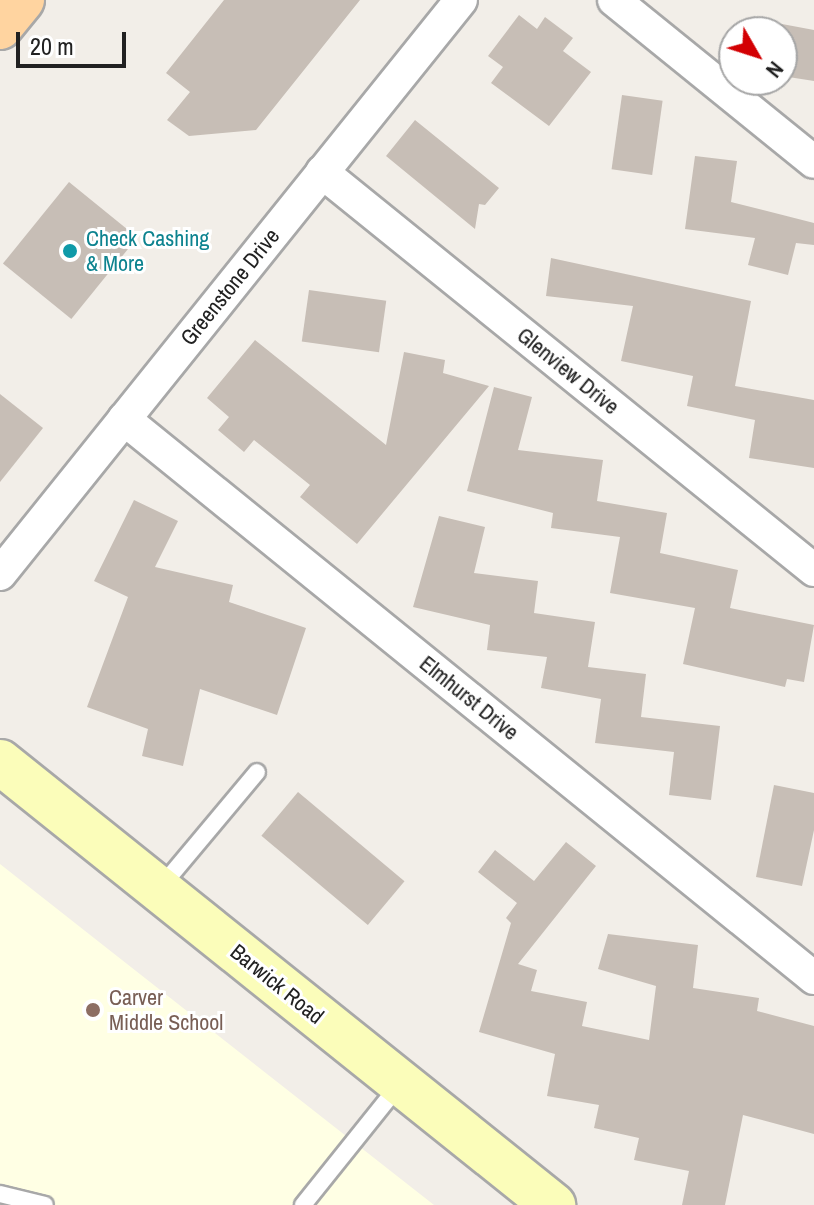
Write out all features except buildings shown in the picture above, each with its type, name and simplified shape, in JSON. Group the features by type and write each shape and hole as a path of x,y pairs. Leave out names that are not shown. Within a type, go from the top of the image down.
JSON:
{"main road":[{"path":"0,27 22,0"}],"street":[{"name":"Greenstone Drive","path":"0,574 461,0"},
{"path":"614,0 814,162"},
{"name":"Glenview Drive","path":"322,172 814,570"},
{"name":"Elmhurst Drive","path":"124,419 814,978"},
{"name":"Barwick Road","path":"0,762 553,1205"}],"lane":[{"path":"159,890 257,772"},
{"path":"303,1205 401,1083"},
{"path":"0,1194 45,1205"}],"shaded area":[{"name":"Carver Middle School","path":"0,864 108,949 434,1205 0,1205"}],"place":[{"name":"Check Cashing & More","path":"70,251"},
{"name":"Carver Middle School","path":"93,1010"}]}
